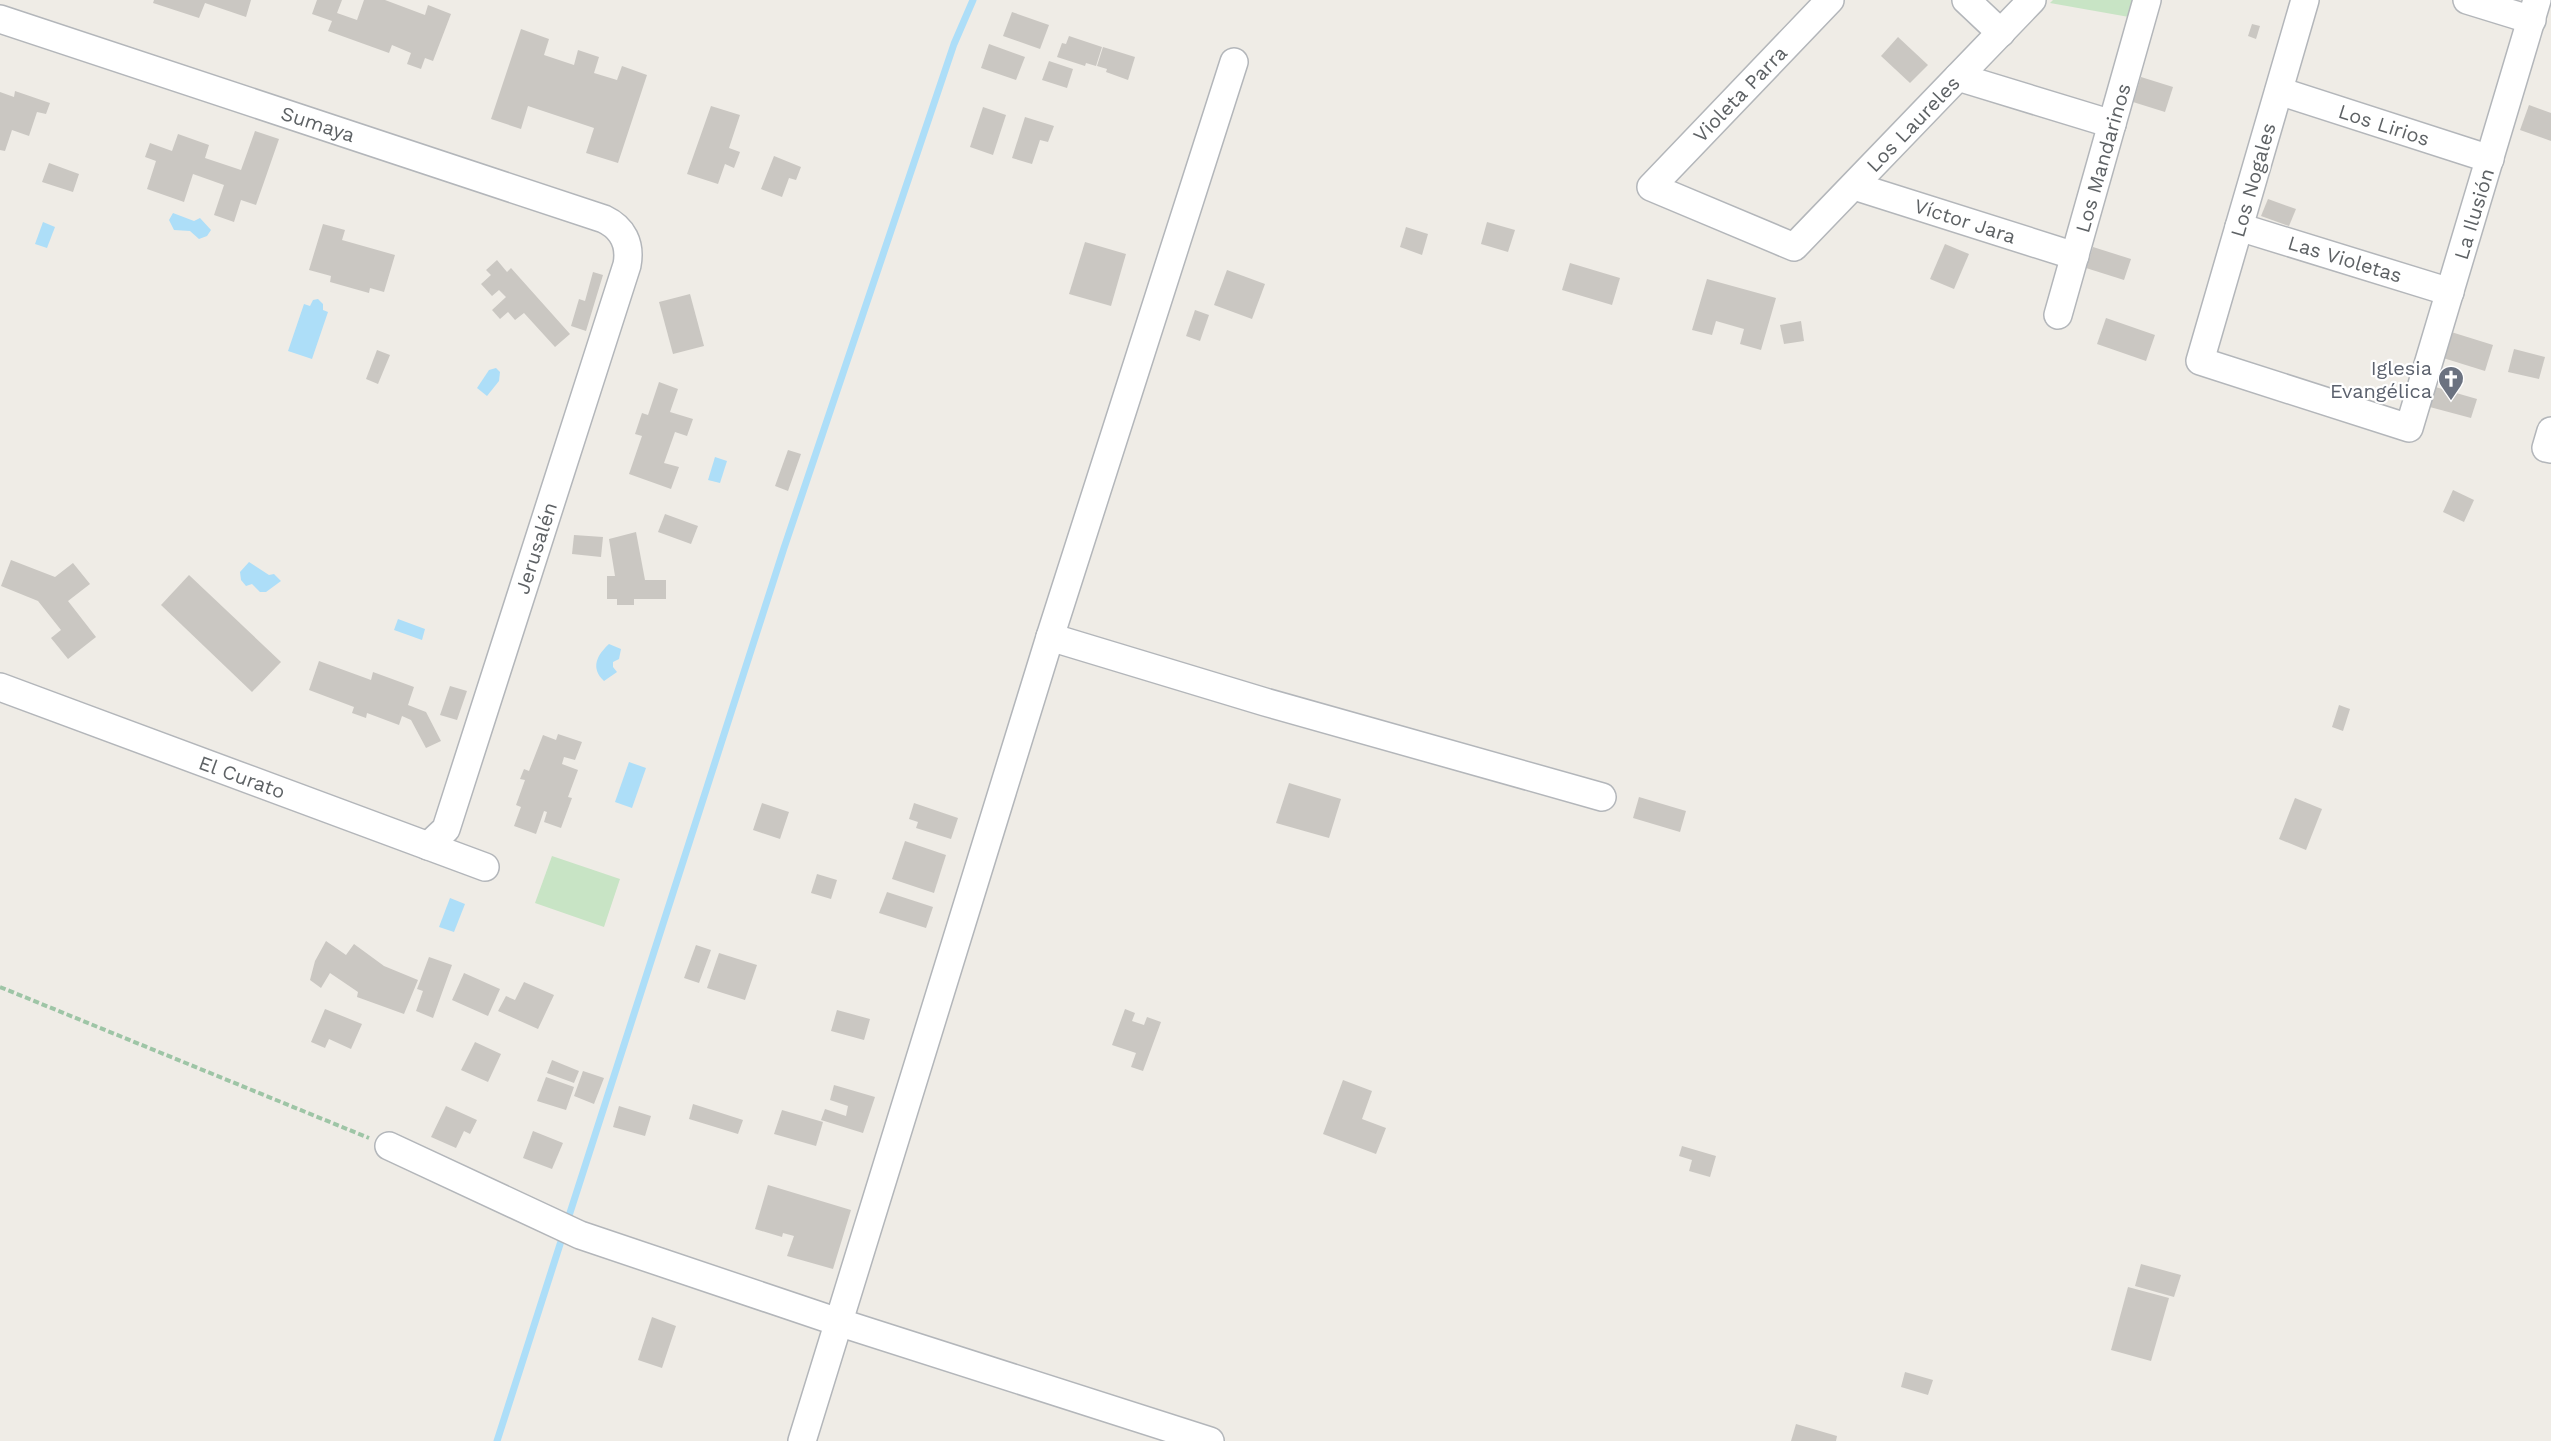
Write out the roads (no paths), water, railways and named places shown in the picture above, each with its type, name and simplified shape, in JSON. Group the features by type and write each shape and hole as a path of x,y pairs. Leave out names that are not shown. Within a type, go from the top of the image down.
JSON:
{"street":[{"name":"Violeta Parra","path":"1794,247 1651,187 1830,0"},
{"path":"1966,0 2001,33"},
{"name":"Los Laureles","path":"1794,247 2032,0"},
{"name":"Los Mandarinos","path":"2058,315 2147,0"},
{"name":"Los Nogales","path":"2305,0 2200,361 2409,428"},
{"path":"2467,0 2534,10"},
{"name":"La Ilusión","path":"2409,428 2534,10"},
{"name":"Sumaya","path":"0,19 604,219 618,228 627,243"},
{"path":"802,1441 1050,637 1234,62"},
{"path":"1958,77 2112,124"},
{"name":"Los Lirios","path":"2279,91 2490,159"},
{"name":"Víctor Jara","path":"1854,186 2075,256"},
{"name":"Las Violetas","path":"2239,227 2450,292"},
{"name":"Jerusalén","path":"428,846 446,829 627,265 627,243"},
{"path":"1050,637 1266,702 1602,797"},
{"name":"El Curato","path":"0,687 484,867"},
{"path":"389,1146 580,1235 838,1322 1210,1441"}],"water":[{"path":"173,213 194,221 200,218 211,230 207,236 199,239 190,231 174,230 169,220"},
{"path":"43,222 55,227 47,248 35,244"},
{"path":"318,299 323,304 323,310 328,312 312,359 288,351 304,304 310,306 313,300"},
{"path":"496,368 500,372 499,381 487,396 477,388 489,370"},
{"path":"715,457 727,461 720,483 708,480"},
{"path":"249,562 269,575 274,574 281,581 266,592 260,592 252,584 246,586 241,580 240,572"},
{"path":"398,619 425,629 422,640 394,630"},
{"path":"609,644 621,649 619,659 613,662 613,667 617,672 604,681 596,666 598,657"},
{"path":"629,762 646,768 632,808 615,802"},
{"path":"450,898 465,904 454,932 439,927"}],"waterway":[{"path":"567,1222 784,548 954,44 973,0"},
{"path":"497,1441 563,1235"}],"place":[{"name":"Iglesia Evangélica","path":"2451,402"}]}
